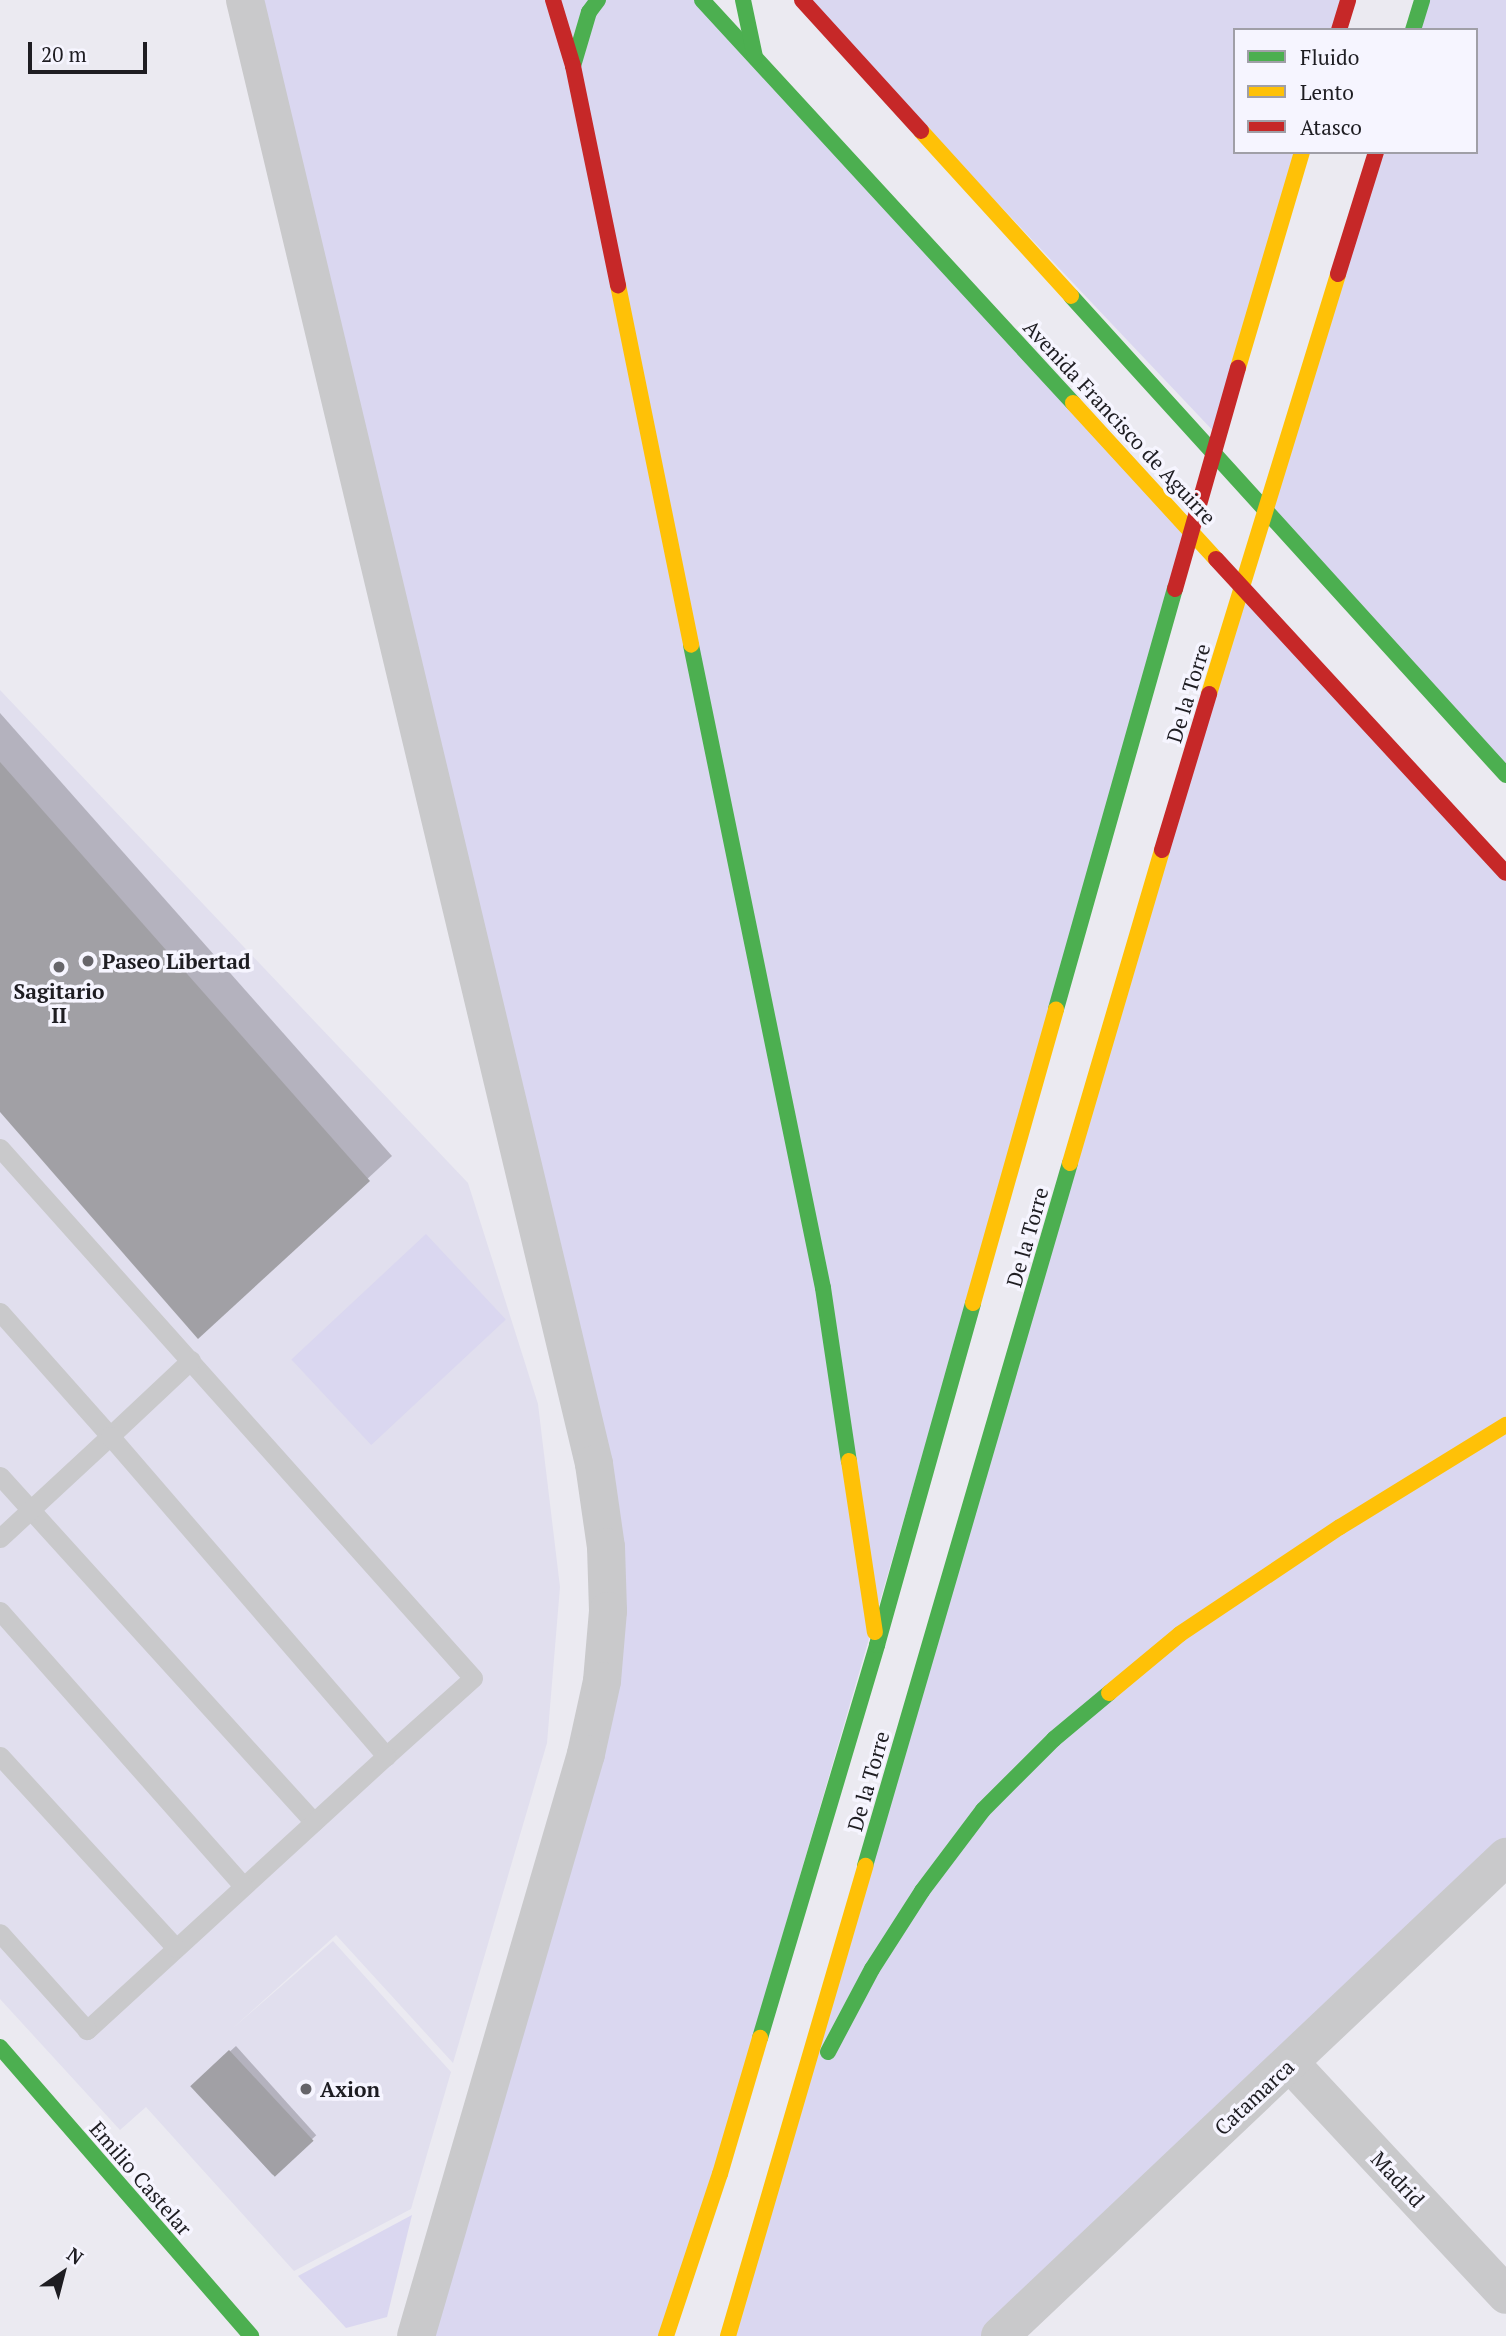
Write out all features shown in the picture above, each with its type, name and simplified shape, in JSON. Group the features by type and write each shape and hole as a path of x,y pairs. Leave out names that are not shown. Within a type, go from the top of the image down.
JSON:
{"main road":[{"path":"553,0 573,66 823,1288 877,1646"},
{"path":"573,66 589,12 598,0"},
{"name":"Avenida Francisco de Aguirre","path":"702,0 1506,873"},
{"path":"743,0 755,57"},
{"path":"802,0 1506,775"},
{"path":"1340,28 1348,0"},
{"path":"1414,28 1422,0"},
{"name":"De la Torre","path":"666,2336 720,2174 877,1646 1128,754 1301,154"},
{"name":"De la Torre","path":"727,2336 1180,788 1375,154"},
{"path":"788,2129 872,1969 922,1891 983,1810 1054,1739 1180,1634 1340,1527 1506,1425"},
{"name":"Emilio Castelar","path":"0,2047 250,2336"}],"street":[{"path":"245,0 590,1451 606,1547 608,1611 602,1681 586,1754 416,2336"},
{"name":"Catamarca","path":"1000,2336 1506,1857"},
{"name":"Madrid","path":"1290,2063 1506,2295"}],"lane":[{"path":"0,1148 473,1678 87,2030 0,1933"},
{"path":"0,1312 386,1756"},
{"path":"0,1538 191,1360"},
{"path":"0,1476 314,1822"},
{"path":"0,1611 243,1886"},
{"path":"0,1756 176,1948"}],"shaded area":[{"path":"245,0 702,0 1193,526 666,2336 416,2336 608,1611"},
{"path":"805,0 1348,0 1340,28 1233,28 1233,154 1302,154 1218,436"},
{"path":"1422,0 1506,0 1506,771 1269,504 1375,154 1478,154 1478,28 1414,28"},
{"path":"1245,578 1506,869 1506,1857 1000,2336 728,2336"},
{"path":"0,690 468,1183 538,1404 560,1587 547,1743 453,2063 336,1935 233,2028 333,1941 451,2072 411,2209 294,2271 146,2107 120,2130 0,1999"},
{"path":"426,1234 506,1320 371,1445 291,1359"},
{"path":"412,2215 387,2317 346,2328 298,2276"}],"building":[{"name":"Paseo Libertad","path":"0,762 370,1181 198,1339 0,1112"},
{"path":"229,2050 314,2141 275,2177 190,2086"}],"traffic: fast":[{"path":"573,66 589,12 598,0"},
{"path":"702,0 1073,403"},
{"path":"743,0 755,57"},
{"path":"1414,28 1422,0"},
{"path":"1071,296 1506,775"},
{"path":"1056,1009 1175,589"},
{"path":"691,645 823,1288 849,1461"},
{"path":"865,1866 1070,1163"},
{"path":"760,2038 877,1645 973,1303"},
{"path":"828,2052 872,1969 922,1891 983,1810 1054,1739 1109,1693"},
{"path":"0,2047 251,2336"}],"traffic: slow":[{"path":"921,131 1071,296"},
{"path":"1238,368 1301,154"},
{"path":"1209,694 1338,274"},
{"path":"618,285 691,645"},
{"path":"1073,403 1216,559"},
{"path":"1070,1163 1162,850"},
{"path":"973,1303 1056,1009"},
{"path":"1109,1693 1180,1634 1340,1527 1506,1425"},
{"path":"849,1461 875,1632"},
{"path":"728,2336 865,1866"},
{"path":"666,2336 720,2174 760,2038"}],"traffic: jam":[{"path":"553,0 573,66 618,285"},
{"path":"802,0 921,131"},
{"path":"1340,28 1348,0"},
{"path":"1338,274 1375,154"},
{"path":"1175,589 1238,368"},
{"path":"1216,559 1506,873"},
{"path":"1162,850 1209,694"}],"place":[{"name":"Paseo Libertad","path":"88,961"},
{"name":"Sagitario II","path":"59,967"},
{"name":"Axion","path":"306,2089"}]}
